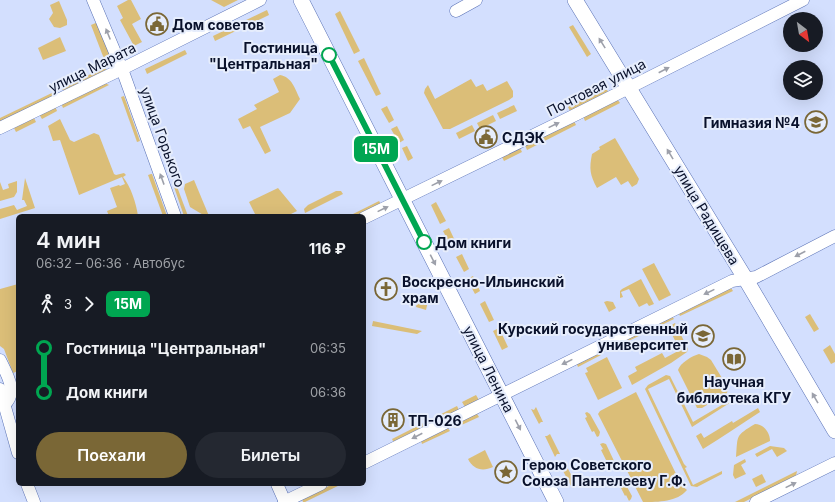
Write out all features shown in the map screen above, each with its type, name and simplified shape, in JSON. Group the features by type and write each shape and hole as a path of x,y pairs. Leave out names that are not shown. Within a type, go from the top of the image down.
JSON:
{"main road":[{"name":"улица Ленина","path":"302,0 556,502"},
{"name":"улица Радищева","path":"575,0 745,278 835,431"}],"street":[{"name":"улица Горького","path":"93,0 122,69 175,214"},
{"name":"улица Марата","path":"0,128 260,0"},
{"path":"456,11 476,0"},
{"name":"Почтовая улица","path":"366,217 803,0"},
{"path":"366,461 732,281 756,277 835,236"},
{"path":"0,360 10,386 4,405 16,446"},
{"path":"756,502 835,463"},
{"path":"28,486 34,502"},
{"path":"279,486 284,502 317,486"}],"shaded area":[{"path":"131,0 141,19 132,24 142,42 134,46 120,20 123,18 117,6"},
{"path":"211,0 238,0 224,7"},
{"path":"59,1 67,20 67,25 60,28 54,27 49,19 53,13 50,5"},
{"path":"267,10 269,15 215,41 213,36"},
{"path":"340,11 360,51 354,54 335,14"},
{"path":"98,22 112,60 106,64 91,25"},
{"path":"573,25 591,54 587,57 569,27"},
{"path":"60,37 66,51 43,60 38,48"},
{"path":"185,50 187,54 147,74 145,69"},
{"path":"364,58 381,94 376,96 358,61"},
{"path":"105,67 107,72 64,92 62,88"},
{"path":"280,75 284,76 290,81 300,99 290,113 260,127 271,151 265,154 250,126 243,129 238,119 257,109 254,105 279,92 273,79"},
{"path":"471,79 476,87 483,84 487,91 507,81 513,91 513,97 450,129 443,129 424,93 425,89 428,85 435,99"},
{"path":"105,83 109,85 63,108 61,103"},
{"path":"606,87 608,92 570,111 568,107"},
{"path":"56,91 58,95 0,123 0,118"},
{"path":"124,96 140,141 137,142 121,97"},
{"path":"617,99 620,103 585,121 583,116"},
{"path":"514,105 517,111 500,119 497,113"},
{"path":"55,106 57,111 42,119 39,114"},
{"path":"387,106 394,120 389,123 381,109"},
{"path":"493,115 496,121 480,129 477,123"},
{"path":"33,116 36,122 16,132 13,126"},
{"path":"60,119 70,140 74,142 94,133 99,135 114,174 124,173 126,175 123,177 133,195 138,214 108,214 107,211 117,207 110,188 125,184 122,177 79,195 60,140 53,141 48,126"},
{"path":"574,121 576,125 527,150 525,145"},
{"path":"472,125 475,131 459,139 456,133"},
{"path":"397,126 404,140 399,143 391,129"},
{"path":"615,138 639,179 637,184 632,187 628,181 621,185 616,177 597,188 591,172 592,154 600,149 599,147"},
{"path":"407,146 413,158 408,161 402,148"},
{"path":"520,148 522,152 504,161 502,157"},
{"path":"152,174 166,214 162,214 148,175"},
{"path":"25,178 35,208 0,219 0,209 14,205 17,210 27,206 24,200 22,200"},
{"path":"194,180 208,214 202,214 190,207 184,189 185,184"},
{"path":"17,181 17,192 14,197 0,201 0,182 3,190 9,188 8,184"},
{"path":"176,183 187,214 183,214 174,187"},
{"path":"278,188 297,211 291,214 255,214 249,202"},
{"path":"336,191 341,191 343,194 305,213 304,209 308,205"},
{"path":"379,201 381,204 362,214 353,214"},
{"path":"436,202 446,221 440,224 431,205"},
{"path":"449,228 458,247 453,250 443,231"},
{"path":"462,254 469,269 464,272 456,257"},
{"path":"654,263 671,295 659,301 642,269"},
{"path":"473,276 480,291 475,294 467,279"},
{"path":"641,279 654,304 649,306 647,303 639,307 629,289 621,292 623,297 620,298 620,291 622,289"},
{"path":"16,285 16,372 13,373 4,349 0,346 0,289"},
{"path":"731,288 733,291 680,316 678,312"},
{"path":"423,300 428,301 426,310 416,307 417,303"},
{"path":"485,301 494,320 489,322 480,304"},
{"path":"604,302 613,302 616,308 609,312"},
{"path":"810,314 819,329 814,332 805,317"},
{"path":"672,316 674,319 610,350 608,346"},
{"path":"373,321 422,331 417,334 372,326"},
{"path":"675,323 688,349 687,352 671,363 632,385 628,376 637,371 635,367 662,353 665,358 680,350 668,327"},
{"path":"499,328 508,347 502,350 493,331"},
{"path":"830,345 835,354 835,362 831,364 823,350"},
{"path":"599,351 601,355 578,367 576,362"},
{"path":"699,354 711,360 728,388 727,393 702,408 697,408 678,370 679,367 687,360"},
{"path":"607,357 622,388 598,400 585,373 588,372 586,368"},
{"path":"666,375 670,376 693,422 737,396 739,397 692,427 669,379 648,389 684,464 687,467 685,468 693,485 722,471 722,474 697,487 691,486 645,389 648,385"},
{"path":"636,392 682,486 687,490 683,494 673,499 643,502 598,414 600,411"},
{"path":"476,395 479,400 465,407 462,402"},
{"path":"457,406 459,410 394,443 392,439"},
{"path":"536,407 543,422 539,424 531,409 534,410"},
{"path":"758,408 760,412 703,449 696,436 701,433 704,438 732,421 733,423"},
{"path":"476,412 479,417 455,428 453,425"},
{"path":"587,412 590,414 600,432 599,436 597,437 594,431 592,432 585,418 587,417 585,413"},
{"path":"755,424 761,425 766,429 770,441 736,457 739,437 744,431"},
{"path":"447,427 450,431 422,444 421,441"},
{"path":"550,434 560,454 557,454 555,457 545,436"},
{"path":"600,444 606,444 615,466 612,467 610,463 608,464 601,450 603,449"},
{"path":"770,446 784,448 787,451 777,457 772,449 757,457 755,454"},
{"path":"485,450 493,467 489,469 478,469 472,465 468,459"},
{"path":"745,459 746,462 741,465 746,474 735,479 733,475 734,465"},
{"path":"566,465 577,486 572,488 561,467 565,467"},
{"path":"797,471 796,476 744,502 735,502"},
{"path":"762,474 766,482 756,487 752,479"},
{"path":"621,476 632,496 629,501 618,482 617,477"},
{"path":"329,486 338,486 305,502 303,502 302,499"}],"bus line":[{"name":"15М","path":"329,55 424,242"}],"place":[{"name":"Дом советов","path":"157,24"},
{"name":"Гостиница \"Центральная\"","path":"329,55"},
{"name":"Гимназия №4","path":"816,122"},
{"name":"СДЭК","path":"486,137"},
{"name":"Дом книги","path":"424,242"},
{"name":"Воскресно-Ильинский храм","path":"386,289"},
{"name":"Курский государственный университет","path":"703,336"},
{"name":"Научная библиотека КГУ","path":"734,359"},
{"name":"ТП-026","path":"393,420"},
{"name":"Герою Советского Союза Пантелееву Г.Ф.","path":"506,472"}]}
